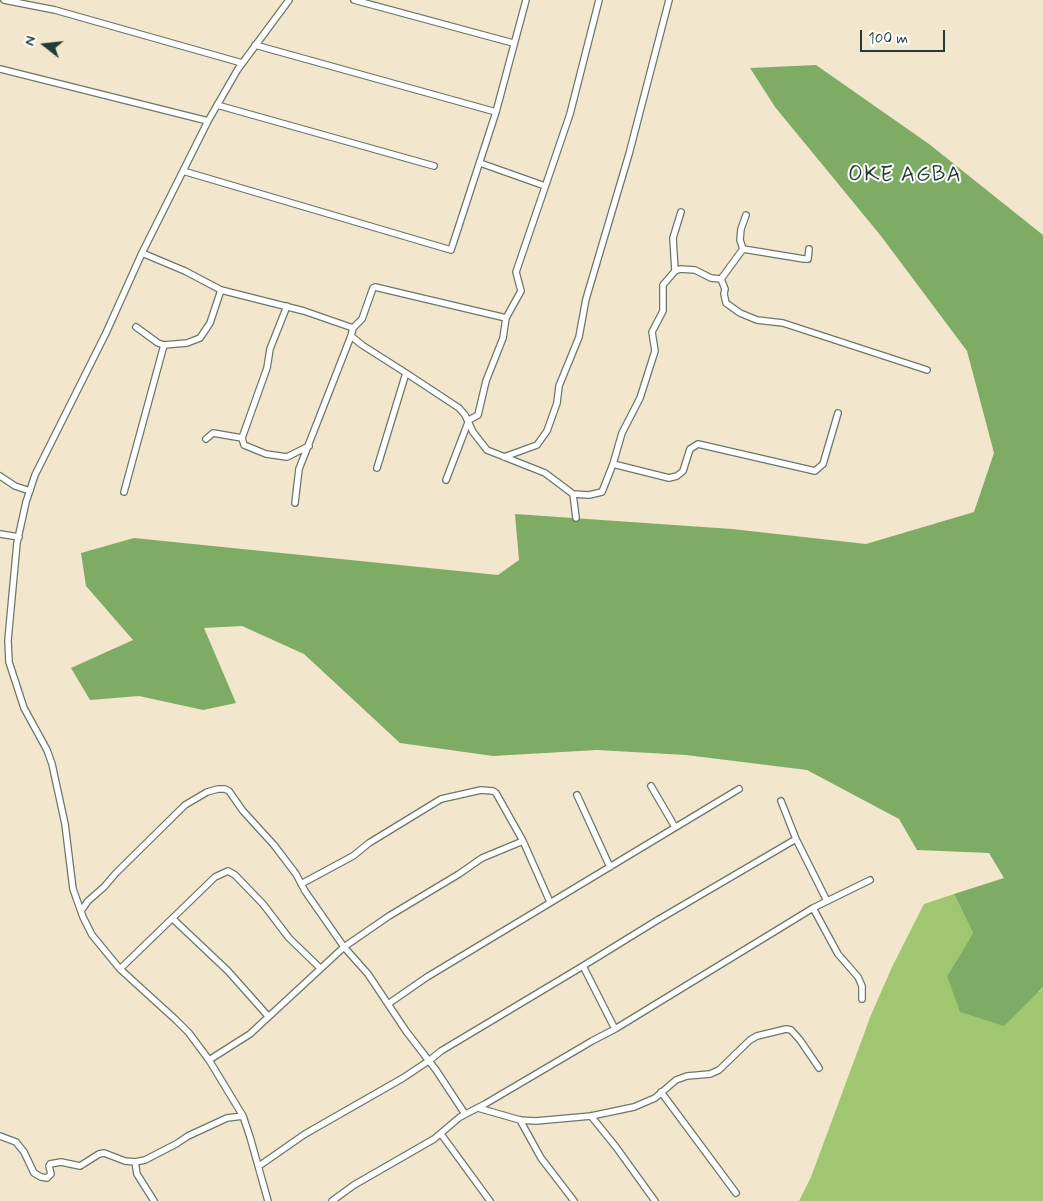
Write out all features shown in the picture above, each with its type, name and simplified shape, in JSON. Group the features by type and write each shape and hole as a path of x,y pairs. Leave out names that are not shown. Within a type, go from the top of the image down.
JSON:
{"street":[{"path":"4,0 55,10 242,63"},
{"path":"354,0 514,43"},
{"path":"183,171 451,250 496,112 526,0"},
{"path":"446,480 469,420 478,415 486,381 503,338 506,318 521,291 516,272 570,114 598,0"},
{"path":"504,457 537,445 547,431 557,403 559,386 579,337 586,299 630,154 669,0"},
{"path":"268,1201 259,1166 242,1116 209,1060 189,1033 120,969 92,935 80,911 73,889 64,824 52,764 47,750 24,708 9,662 9,619 18,537 30,491 42,461 208,121 242,63 286,1"},
{"path":"256,45 496,112"},
{"path":"0,69 208,121"},
{"path":"217,105 434,166"},
{"path":"480,164 545,186"},
{"path":"674,272 673,238 681,212"},
{"path":"721,279 743,249 741,234 746,215"},
{"path":"743,249 804,260 808,259 809,249"},
{"path":"142,253 177,267 221,290 287,306 354,328"},
{"path":"351,336 459,408 469,420 473,432 481,444 487,450 545,473 573,494 589,495 602,492 622,433 640,398 655,351 652,332 663,311 663,285 680,268 695,270 711,278 721,279"},
{"path":"721,279 725,289 726,303 740,313 757,320 783,323 926,370"},
{"path":"295,503 299,470 354,328 362,319 371,290 375,286 506,318"},
{"path":"136,327 158,343 164,345 187,343 200,338 210,323 221,290"},
{"path":"287,306 270,349 267,368 242,438 244,445 251,448 266,454 287,457 309,446"},
{"path":"124,492 164,345"},
{"path":"378,468 406,373"},
{"path":"613,464 669,478 680,474 690,449 698,444 702,444 815,472 823,464 838,413"},
{"path":"206,439 213,433 242,438"},
{"path":"0,476 15,486 30,491"},
{"path":"573,494 576,518"},
{"path":"0,534 18,537"},
{"path":"651,786 675,827"},
{"path":"80,911 116,872 184,805 206,792 218,789 229,791 274,845 344,947 368,974 406,1031 430,1060 465,1114"},
{"path":"388,1004 427,977 739,789"},
{"path":"301,884 354,856 370,843 442,799 481,790 496,793 522,841 550,902"},
{"path":"577,795 610,866"},
{"path":"781,801 796,839 827,901"},
{"path":"259,1166 305,1134 430,1060 441,1051 796,839"},
{"path":"209,1060 250,1034 344,947 389,916 482,858 522,841"},
{"path":"120,969 214,877 225,872 232,872 263,904 290,938 320,968"},
{"path":"332,1201 354,1185 441,1134 465,1114 615,1029 813,908 870,880"},
{"path":"813,908 838,954 858,977 862,986 862,999"},
{"path":"173,919 228,971 268,1016"},
{"path":"583,966 615,1029"},
{"path":"478,1108 520,1120 536,1121 591,1116 634,1108 655,1098 676,1080 688,1076 710,1074 719,1070 750,1040 757,1036 786,1029 791,1030 800,1040 819,1068"},
{"path":"661,1092 736,1193"},
{"path":"0,1136 16,1142 24,1152 34,1173 40,1177 47,1178 52,1174 50,1164 61,1162 80,1166 99,1154 104,1153 125,1161 145,1160 188,1136 228,1118 242,1116"},
{"path":"591,1116 655,1201"},
{"path":"520,1120 541,1158 574,1201"},
{"path":"441,1134 490,1201"},
{"path":"135,1162 137,1174 154,1201"}],"green space":[{"path":"816,65 929,144 1043,235 1043,987 1004,1026 960,1012 947,976 973,933 954,894 1004,878 989,853 917,850 899,819 807,770 686,755 597,750 493,756 400,743 304,654 242,626 204,628 236,703 203,710 139,696 90,700 71,668 133,640 86,586 81,553 134,538 498,575 519,560 515,514 732,529 866,544 974,512 994,453 967,351 881,236 775,107 750,68"},
{"path":"954,894 973,933 947,976 1039,992 1043,987 1043,1201 799,1201 811,1177 871,1015 892,967 924,904"}],"district":[{"name":"OKE AGBA","path":"905,176"}]}
